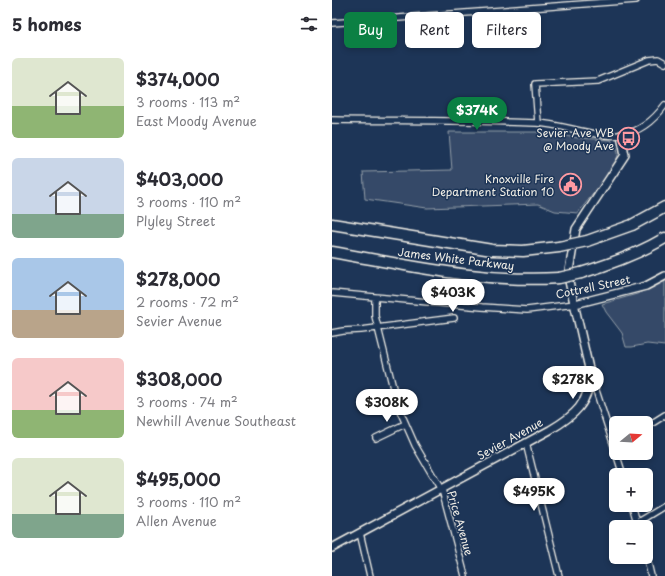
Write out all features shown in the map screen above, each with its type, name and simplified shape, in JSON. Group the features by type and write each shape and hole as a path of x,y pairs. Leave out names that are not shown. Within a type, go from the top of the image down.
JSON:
{"highway":[{"name":"James White Parkway","path":"332,224 492,250 523,251 559,247 586,241 632,225 665,207"},
{"name":"James White Parkway","path":"332,252 430,270 501,279 533,280 559,278 581,274 617,262 649,248 665,238"},
{"path":"617,262 665,244"}],"street":[{"path":"332,23 557,3 636,0"},
{"path":"538,123 535,84 598,81 649,60 658,59 665,63"},
{"path":"332,120 538,123 604,134 621,134 638,130 658,115 665,105"},
{"name":"Sevier Avenue","path":"332,548 562,423 578,409 587,394 590,373 568,277 576,229 625,155 621,134"},
{"name":"Cottrell Street","path":"332,292 527,310 575,304 646,286 665,276"},
{"name":"Price Avenue","path":"375,297 375,316 397,404 405,424 446,502 465,576"},
{"path":"332,333 454,318"},
{"path":"590,373 609,428"},
{"path":"653,423 665,415"},
{"path":"376,438 405,424"},
{"path":"526,443 559,576"},
{"path":"645,520 665,506"},
{"path":"360,532 370,576"},
{"path":"648,564 651,576"}],"shaded area":[{"path":"449,132 537,132 578,138 611,140 617,148 618,154 617,159 607,175 578,213 555,211 538,204 427,208 365,199 363,172 452,170"},
{"path":"665,281 665,346 647,344 626,347 622,333 606,312 602,304 637,294"}],"place":[{"name":"Sevier Ave WB @ Moody Ave","path":"629,139"},
{"name":"Knoxville Fire Department Station 10","path":"570,185"}]}
